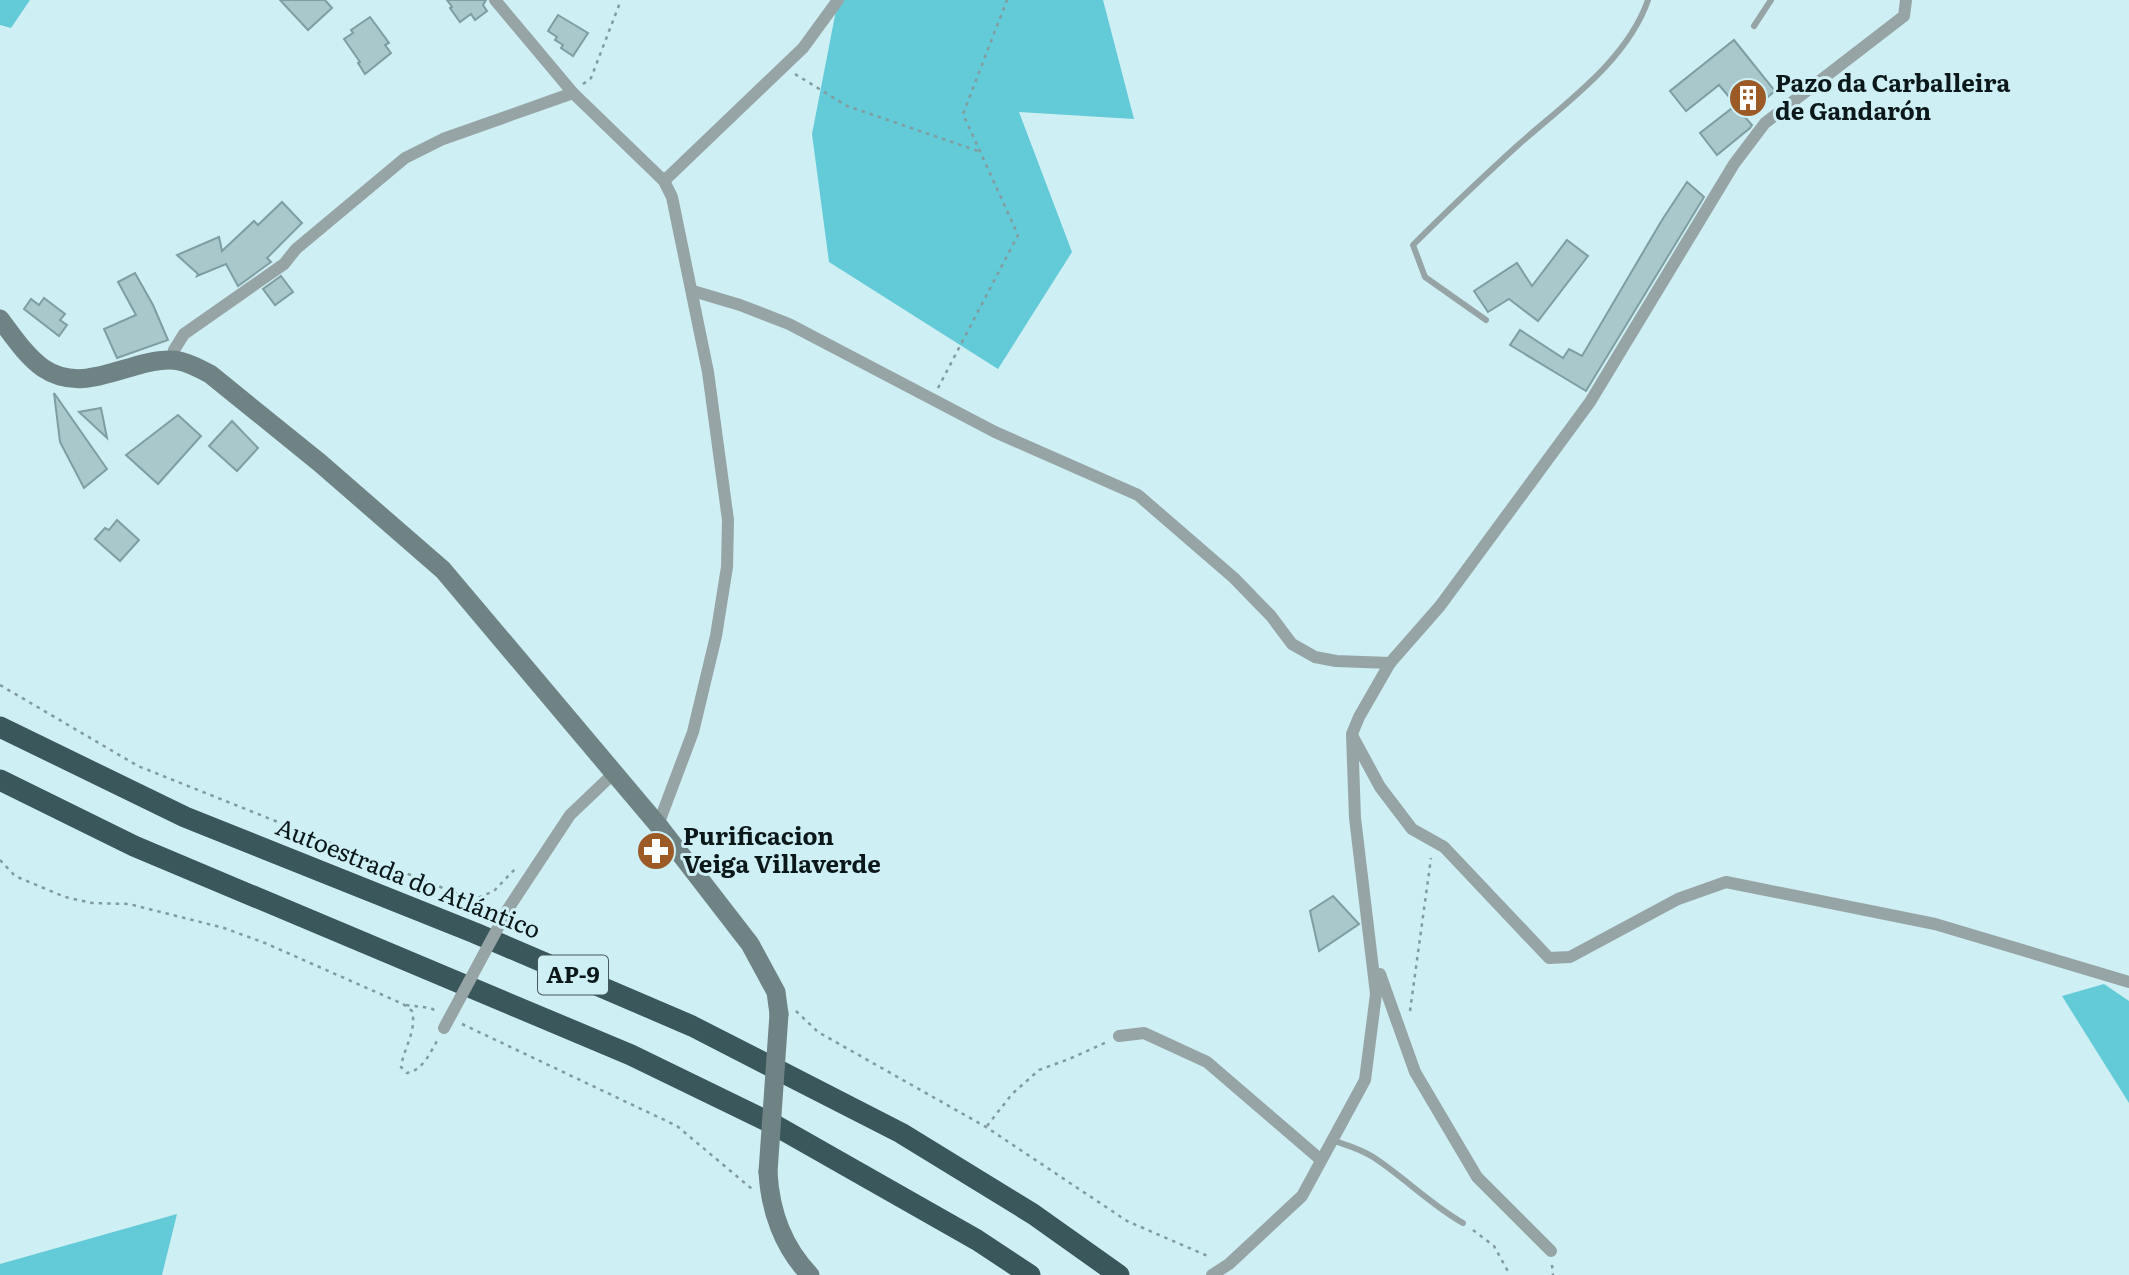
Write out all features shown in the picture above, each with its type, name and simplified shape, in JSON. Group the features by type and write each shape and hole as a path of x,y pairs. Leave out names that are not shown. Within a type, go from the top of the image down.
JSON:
{"highway":[{"name":"Autoestrada do Atlántico","path":"0,727 185,817 475,933 692,1026 901,1133 1033,1214 1119,1275"},
{"name":"AP-9","path":"0,780 134,846 642,1060 771,1123 977,1240 1030,1275"}],"street":[{"path":"495,0 573,93 664,181 672,197 693,291 708,372 729,520 727,567 716,636 693,732 658,825"},
{"path":"664,181 803,48 838,0"},
{"path":"1212,1275 1229,1264 1301,1196 1365,1080 1377,994 1355,818 1352,734 1359,717 1390,663 1440,606 1590,402 1734,164 1765,123 1904,16 1906,0"},
{"path":"172,360 174,350 184,334 284,264 296,249 405,158 443,139 573,93"},
{"path":"693,291 789,324 995,432 1138,495 1234,578 1271,616 1292,643 1315,657 1336,661 1390,663"},
{"path":"0,319 33,359 62,377 88,379 151,362 172,360 190,364 210,374 320,463 443,570 658,825 750,944 776,992 779,1014 768,1172 773,1207 790,1251 810,1275"},
{"path":"1352,734 1380,788 1412,829 1444,847 1549,958 1570,957 1678,899 1726,882 1935,924 2129,982"},
{"path":"444,1028 508,909 570,815 613,774"},
{"path":"1371,951 1415,1072 1477,1177 1551,1251"},
{"path":"1119,1036 1143,1033 1207,1062 1321,1160"}],"lane":[{"path":"1486,320 1425,276 1413,245 1466,192 1605,66 1640,21 1648,0"},
{"path":"1754,26 1770,0"},
{"path":"1332,1140 1370,1155 1463,1223"}],"path":[{"path":"573,93 591,78 621,0"},
{"path":"933,398 1018,235 963,114 1007,0"},
{"path":"783,67 847,106 981,152"},
{"path":"0,685 138,766 473,900 494,891 522,862"},
{"path":"1403,1040 1413,997 1434,841"},
{"path":"0,860 15,876 65,897 92,903 129,904 224,928 265,943 403,1004 412,1010 414,1022 401,1068 407,1073 414,1072 421,1066 444,1028"},
{"path":"776,992 818,1032 986,1127 1127,1221 1173,1243 1229,1264"},
{"path":"403,1004 431,1008 441,1014"},
{"path":"461,1024 677,1126 773,1207"},
{"path":"986,1127 1012,1094 1039,1070 1119,1036"},
{"path":"1463,1223 1494,1246 1510,1275"}],"shaded area":[{"path":"0,0 30,0 11,28 0,25"},
{"path":"838,0 1103,0 1134,119 1019,112 1072,252 998,369 829,262 812,134"},
{"path":"2104,984 2129,1001 2129,1103 2062,996"},
{"path":"177,1214 162,1275 0,1275 0,1264"}],"building":[{"path":"280,0 325,0 332,8 308,30"},
{"path":"447,0 486,0 483,5 487,11 475,20 471,14 460,22"},
{"path":"558,15 588,33 573,56 561,48 563,45 555,40 557,37 548,31"},
{"path":"370,17 389,43 385,45 391,53 365,74 344,39 353,33 351,30"},
{"name":"Pazo da Carballeira de Gandarón","path":"1734,40 1775,91 1744,116 1752,125 1750,128 1717,155 1700,133 1736,105 1719,85 1686,111 1670,91"},
{"path":"1687,182 1704,197 1586,391 1510,345 1520,330 1563,358 1569,349 1582,356"},
{"path":"282,202 302,223 267,258 271,262 238,286 226,264 197,276 198,274 177,255 219,237 222,251 254,221 258,225"},
{"path":"1567,240 1588,256 1538,321 1509,299 1488,312 1474,291 1517,263 1532,286"},
{"path":"135,273 168,340 117,358 104,329 136,315 118,282"},
{"path":"281,276 293,292 275,305 263,289"},
{"path":"44,298 65,314 60,320 67,325 59,336 24,309 31,299 39,305"},
{"path":"54,393 107,469 84,488 60,442"},
{"path":"101,408 107,438 79,412"},
{"path":"178,415 201,436 158,484 126,455"},
{"path":"232,421 258,448 237,471 209,446"},
{"path":"117,520 139,540 120,561 95,539 105,528 109,530"},
{"path":"1333,896 1359,924 1319,951 1310,911"}],"place":[{"name":"Pazo da Carballeira de Gandarón","path":"1748,98"},
{"name":"Purificacion Veiga Villaverde","path":"656,851"}]}
